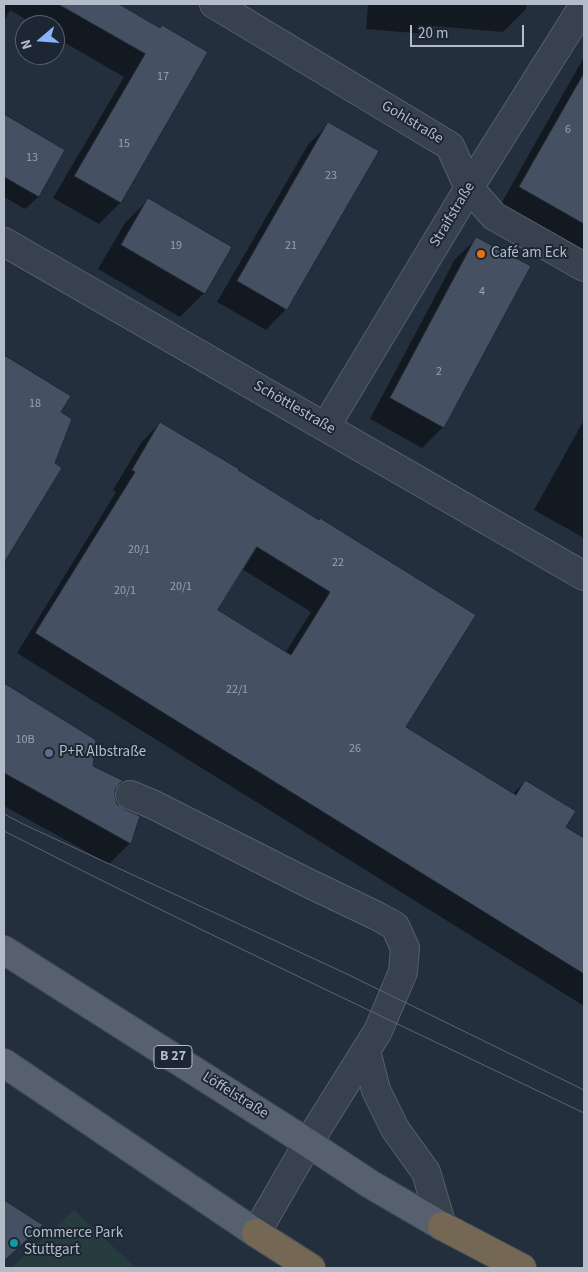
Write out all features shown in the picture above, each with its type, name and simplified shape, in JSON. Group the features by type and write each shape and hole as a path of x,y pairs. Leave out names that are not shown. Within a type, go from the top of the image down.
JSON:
{"highway":[{"path":"442,1226 522,1268"},
{"path":"256,1233 311,1268"}],"main road":[{"name":"Löffelstraße","path":"4,950 370,1184 442,1226"},
{"path":"4,1063 256,1233"}],"street":[{"name":"Gohlstraße","path":"214,4 450,146 469,188 494,216 584,267"},
{"name":"Straifstraße","path":"326,426 469,188 584,5"},
{"name":"Schöttlestraße","path":"4,242 584,576"},
{"path":"130,795 152,804 395,926 405,948 404,972 378,1031 308,1143 256,1233"},
{"path":"366,1051 376,1090 395,1129 426,1172 442,1226"}],"green space":[{"path":"74,1210 136,1268 11,1268"}],"building":[{"path":"58,4 119,4 160,28 162,25 208,52 121,203 74,176 145,54"},
{"path":"584,73 584,224 519,187"},
{"path":"4,114 65,150 39,197 4,177"},
{"path":"328,122 379,151 287,310 237,281"},
{"path":"148,198 232,247 205,294 121,245"},
{"path":"476,237 531,266 444,428 390,398"},
{"path":"4,355 71,396 61,412 72,419 55,463 62,468 4,563"},
{"path":"160,422 476,615 406,727 516,795 525,780 576,811 566,827 584,838 584,974 35,633 135,472 132,470","holes":["257,547 330,592 291,655 218,610"]},
{"name":"P+R Albstraße","path":"4,683 96,740 93,766 124,781 115,790 117,804 140,816 131,844 4,773"},
{"name":"Commerce Park Stuttgart","path":"4,1200 43,1225 4,1261"}],"tram line":[{"path":"4,814 347,974 584,1090"},
{"path":"4,831 220,939 584,1113"}],"place":[{"name":"Café am Eck","path":"481,254"},
{"name":"P+R Albstraße","path":"49,753"},
{"name":"Commerce Park Stuttgart","path":"14,1243"}]}
